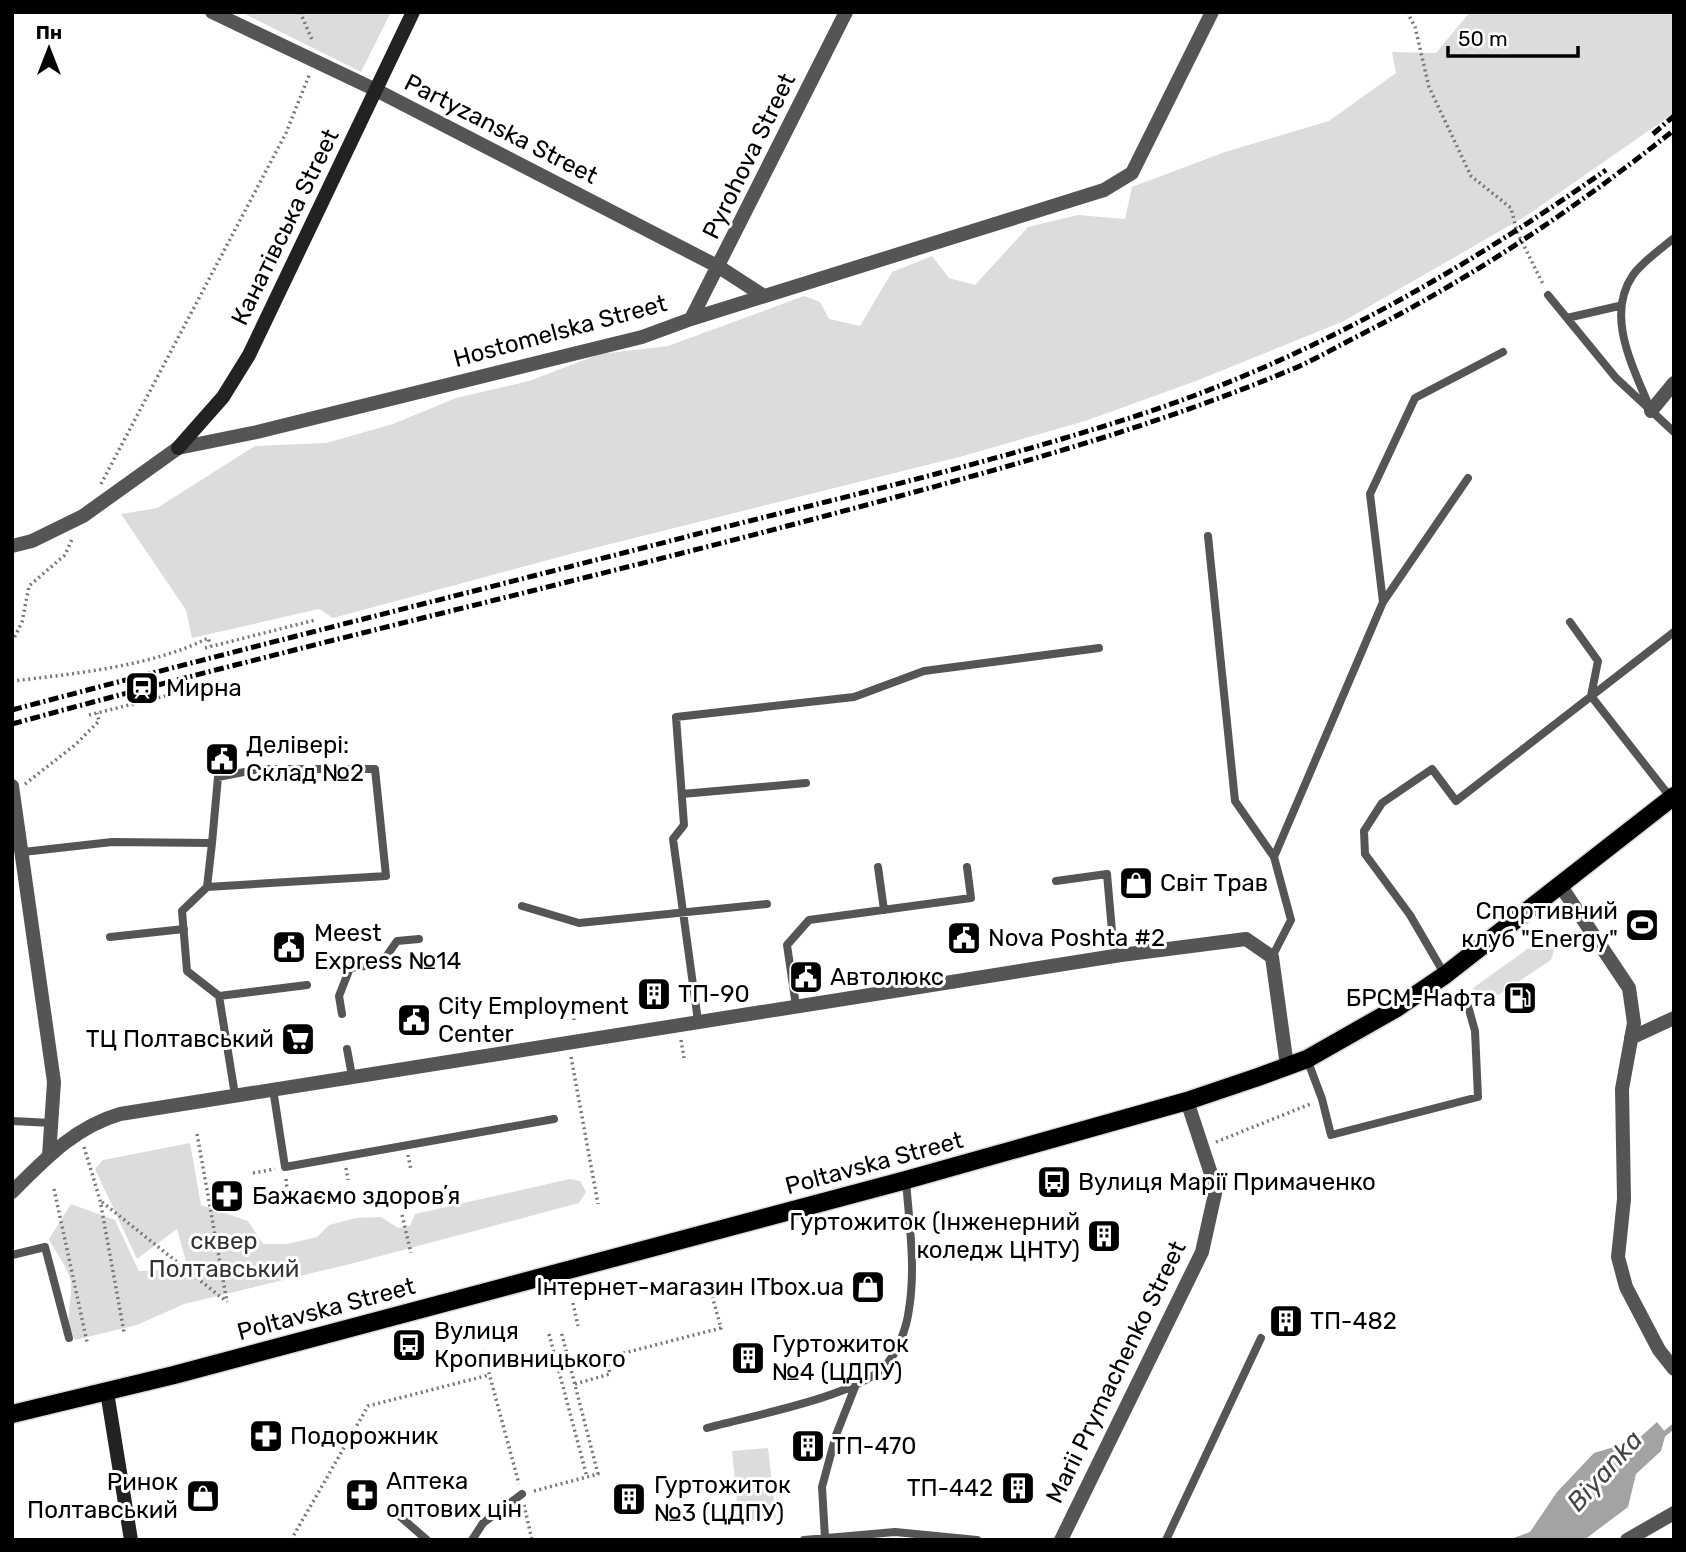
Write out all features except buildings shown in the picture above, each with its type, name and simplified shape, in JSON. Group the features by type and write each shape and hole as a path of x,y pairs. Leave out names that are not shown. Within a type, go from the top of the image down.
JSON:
{"main road":[{"name":"Poltavska Street","path":"12,1414 107,1392 906,1180 1187,1101 1307,1059 1395,1009 1445,975 1673,797"}],"street":[{"name":"Partyzanska Street","path":"212,12 376,90 719,267 764,296"},
{"name":"Канатівська Street","path":"178,448 223,397 248,355 413,12"},
{"name":"Pyrohova Street","path":"691,318 846,12"},
{"name":"Hostomelska Street","path":"12,546 32,541 83,516 178,448 257,432 642,337 691,318 1104,190 1132,173 1212,12"},
{"path":"1651,411 1674,383"},
{"path":"13,788 54,1082 49,1156"},
{"path":"1560,885 1629,988 1634,1023 1622,1088 1624,1199 1618,1257 1626,1287 1659,1350 1674,1369"},
{"path":"12,1192 79,1131 100,1120 120,1114 1121,955 1246,939 1272,957 1287,1066"},
{"path":"1631,1038 1674,1018"},
{"name":"Marii Prymachenko Street","path":"1060,1540 1202,1252 1216,1189 1187,1101"},
{"path":"107,1392 131,1540"},
{"path":"1627,1540 1674,1513"}],"lane":[{"path":"1651,411 1626,346 1619,306 1633,275 1674,238"},
{"path":"1548,295 1616,378 1674,432"},
{"path":"1567,318 1619,306"},
{"path":"1383,602 1370,494 1415,398 1503,352"},
{"path":"1274,857 1383,602 1468,478"},
{"path":"1208,536 1235,801 1274,857 1291,920 1272,957"},
{"path":"1570,622 1598,661 1591,696"},
{"path":"1445,975 1410,915 1365,854 1364,831 1382,803 1432,769 1456,801 1674,632"},
{"path":"698,1021 673,839 684,825 676,716 854,697 924,671 1099,648"},
{"path":"1591,696 1673,797"},
{"path":"206,887 386,876 375,769 260,769 218,777 206,887 182,911 187,971 219,996 235,1095"},
{"path":"682,794 806,783"},
{"path":"23,852 112,842 212,843"},
{"path":"878,867 884,910"},
{"path":"796,1006 787,945 809,920 971,898 967,867"},
{"path":"1056,881 1107,874 1112,931 1121,955"},
{"path":"522,906 579,923 683,910 726,910 767,904"},
{"path":"110,937 184,929"},
{"path":"342,1014 339,996 349,968 381,964 397,941 419,939"},
{"path":"219,996 307,985"},
{"path":"1307,1059 1322,1099 1331,1135 1478,1097 1475,1031 1468,1006"},
{"path":"347,1049 352,1076"},
{"path":"273,1089 285,1167 555,1119"},
{"path":"12,1121 52,1123"},
{"path":"707,1428 855,1387 885,1366 900,1339 909,1310 911,1272 906,1180"},
{"path":"12,1255 45,1247 69,1338"},
{"path":"1166,1540 1261,1338"},
{"path":"825,1538 822,1487 836,1435 855,1387"},
{"path":"471,1540 483,1523 522,1494"},
{"path":"396,1513 427,1540"},
{"path":"804,1540 895,1532 976,1540"}],"path":[{"path":"12,642 22,622 29,586 65,555 83,516 286,133 314,61 316,49 300,12"},
{"path":"1407,12 1415,27 1429,87 1471,176 1511,208 1517,232 1548,295"},
{"path":"205,648 315,620"},
{"path":"12,681 89,672 192,646 208,638 211,646"},
{"path":"89,715 201,687"},
{"path":"13,788 34,779 75,745 99,721 97,713"},
{"path":"572,1013 574,1020"},
{"path":"681,1040 684,1058"},
{"path":"571,1057 598,1204"},
{"path":"1204,1147 1322,1099"},
{"path":"79,1131 100,1200 124,1332"},
{"path":"100,1200 227,1302 197,1134"},
{"path":"54,1189 87,1342"},
{"path":"402,1215 411,1253"},
{"path":"570,1367 721,1328 711,1292"},
{"path":"572,1303 578,1326"},
{"path":"522,1494 598,1474 561,1331"},
{"path":"549,1334 587,1477"},
{"path":"483,1351 532,1540"},
{"path":"575,1384 610,1374 606,1357"},
{"path":"291,1540 368,1406 489,1375"}],"green space":[{"path":"241,12 391,12 361,72"},
{"path":"1470,12 1674,12 1674,113 1526,216 1344,321 1196,381 1085,421 963,456 578,552 333,618 319,609 192,638 186,610 121,514 157,508 255,446 326,443 393,424 456,398 529,381 600,354 668,346 804,296 820,302 829,319 860,326 892,272 932,256 949,278 975,285 1028,227 1078,215 1125,219 1132,187 1225,152 1329,121 1396,73 1392,52 1436,53"},
{"path":"1544,937 1554,951 1551,960 1498,995 1481,996 1473,988"},
{"name":"сквер Полтавський","path":"190,1143 201,1205 248,1221 263,1244 287,1244 317,1237 329,1225 356,1218 381,1217 398,1228 410,1226 415,1214 570,1179 580,1181 586,1192 579,1203 354,1263 184,1304 137,1325 75,1340 69,1325 70,1280 49,1239 71,1204 115,1220 139,1271 188,1269 177,1229 137,1259 95,1169 103,1160"},
{"path":"768,1448 776,1518 739,1522 732,1451"}],"water":[{"path":"1657,1422 1666,1433 1661,1451 1636,1474 1628,1507 1584,1540 1508,1540 1530,1532 1557,1492 1594,1453 1637,1440"}],"waterway":[{"name":"Biyanka","path":"1663,1435 1674,1426"}],"railway":[{"path":"1653,134 1674,116"},
{"path":"12,724 931,488 1112,435 1230,394 1297,367 1442,290 1561,215 1674,130"},
{"path":"12,710 924,477 1148,412 1269,365 1386,308 1498,242 1606,170"}],"place":[{"name":"Мирна","path":"142,688"},
{"name":"Делівері: Склад №2","path":"222,759"},
{"name":"Світ Трав","path":"1136,883"},
{"name":"Спортивний клуб \"Energy\"","path":"1642,925"},
{"name":"Nova Poshta #2","path":"964,938"},
{"name":"Meest Express №14","path":"289,947"},
{"name":"Автолюкс","path":"806,977"},
{"name":"ТП-90","path":"654,994"},
{"name":"БРСМ-Нафта","path":"1520,998"},
{"name":"City Employment Center","path":"414,1020"},
{"name":"ТЦ Полтавський","path":"298,1039"},
{"name":"Вулиця Марії Примаченко","path":"1054,1182"},
{"name":"Бажаємо здоровʼя","path":"227,1196"},
{"name":"Гуртожиток (Інженерний коледж ЦНТУ)","path":"1104,1236"},
{"name":"Інтернет-магазин ITbox.ua","path":"868,1287"},
{"name":"ТП-482","path":"1286,1321"},
{"name":"Вулиця Кропивницького","path":"409,1345"},
{"name":"Гуртожиток №4 (ЦДПУ)","path":"748,1358"},
{"name":"Подорожник","path":"266,1436"},
{"name":"ТП-470","path":"808,1446"},
{"name":"ТП-442","path":"1018,1488"},
{"name":"Аптека оптових цін","path":"362,1495"},
{"name":"Ринок Полтавський","path":"203,1496"},
{"name":"Гуртожиток №3 (ЦДПУ)","path":"629,1499"}]}
